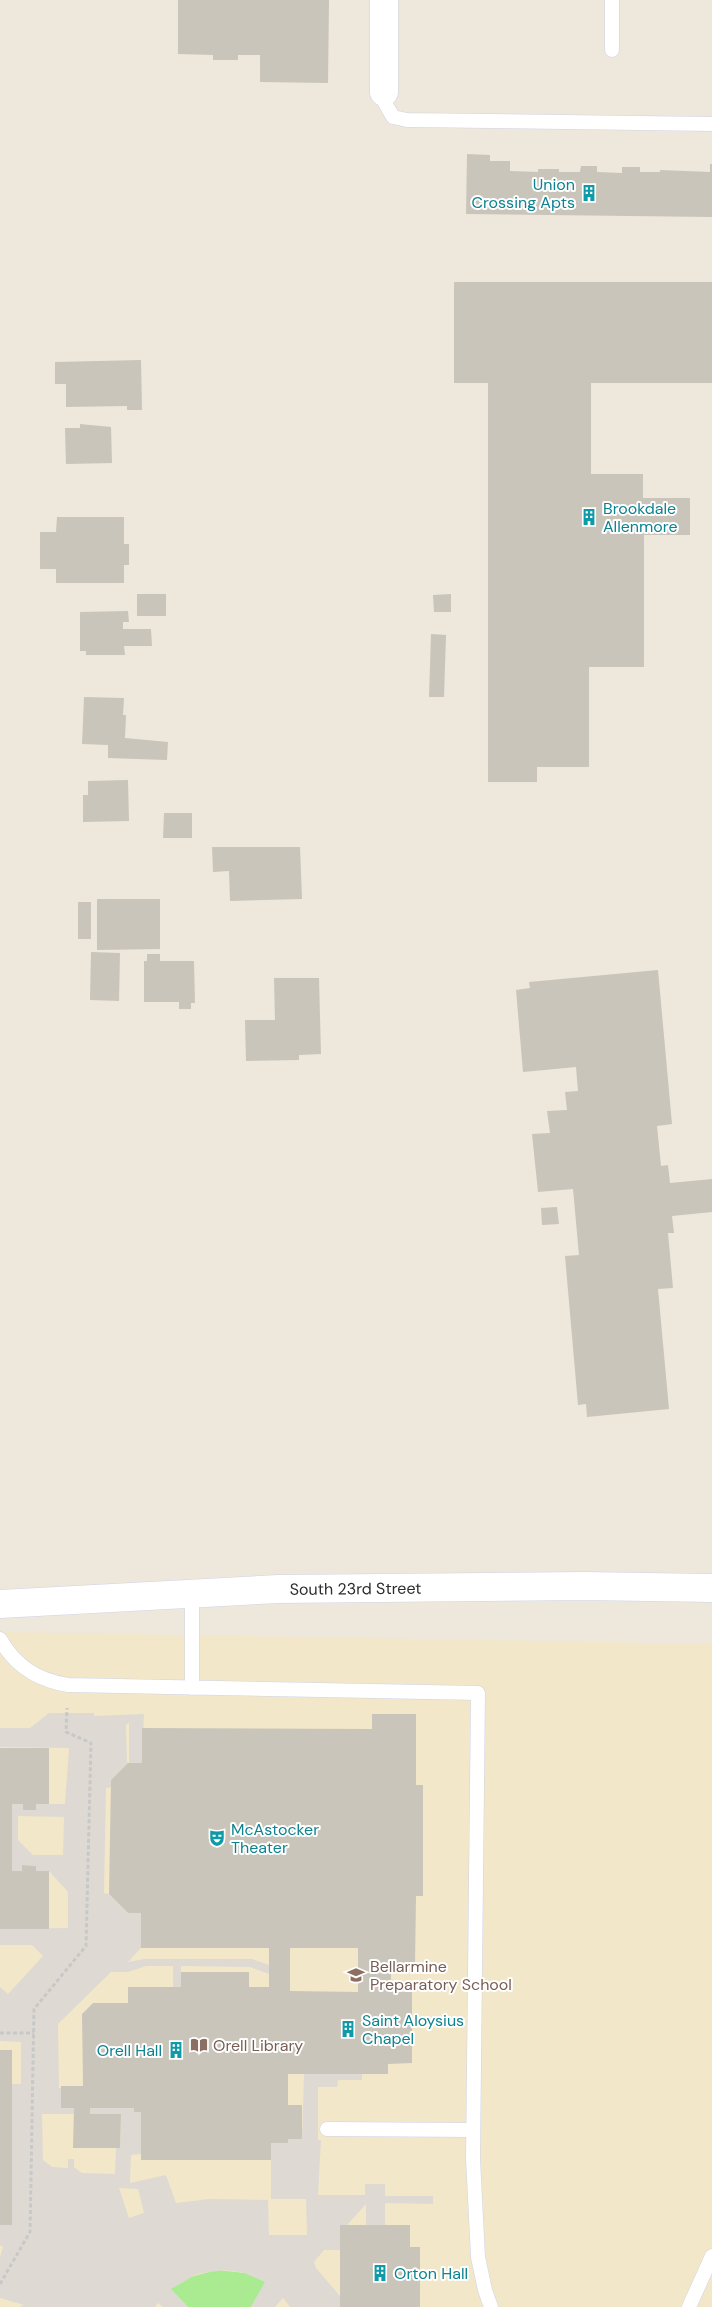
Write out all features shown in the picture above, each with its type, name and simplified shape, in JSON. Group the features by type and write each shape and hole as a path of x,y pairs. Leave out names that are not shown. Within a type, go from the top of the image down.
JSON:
{"street":[{"path":"384,0 384,92"},
{"name":"South 23rd Street","path":"0,1604 278,1590 576,1586 712,1588"}],"lane":[{"path":"612,0 612,50"},
{"path":"384,92 392,117 408,120 712,124"},
{"path":"192,1593 192,1688"},
{"path":"0,1639 6,1650 29,1673 49,1682 68,1685 478,1693 474,2181 478,2257 485,2290 491,2307"},
{"path":"326,2129 473,2130"},
{"path":"688,2307 712,2256"}],"path":[{"path":"0,2284 30,2232 34,2008 86,1946 91,1743 66,1732 68,1685"},
{"path":"0,2033 34,2033"}],"shaded area":[{"name":"Bellarmine Preparatory School","path":"0,1632 712,1644 712,2307 0,2307"},
{"path":"49,1713 94,1713 94,1716 144,1714 142,1763 129,1763 129,1723 126,1725 128,1763 111,1780 111,1787 106,1788 104,1893 109,1894 128,1913 141,1913 141,1948 128,1962 144,1959 252,1959 269,1965 269,1974 250,1967 181,1966 181,1987 173,1987 173,1966 146,1966 128,1972 111,1972 58,2024 61,2108 74,2108 74,2114 42,2114 43,2160 52,2167 68,2168 68,2159 74,2159 74,2167 82,2173 115,2174 116,2148 120,2148 121,2114 90,2114 90,2108 134,2108 141,2112 141,2154 131,2155 130,2183 166,2175 176,2203 209,2199 268,2200 269,2235 307,2235 306,2199 271,2199 271,2143 288,2143 288,2139 302,2139 304,2074 362,2074 362,2080 338,2080 337,2087 318,2087 318,2140 321,2140 318,2195 365,2195 365,2184 385,2184 385,2196 433,2196 433,2204 385,2203 385,2225 366,2225 366,2204 347,2225 340,2226 340,2250 324,2250 314,2262 316,2268 340,2296 340,2307 290,2307 283,2298 275,2307 251,2307 265,2282 245,2273 224,2270 197,2274 171,2289 188,2307 163,2307 158,2303 155,2307 19,2307 24,2305 0,2298 0,2257 3,2247 0,2245 0,2225 12,2225 12,2084 21,2084 21,2042 0,2041 0,1987 8,1994 43,1956 32,1945 0,1945 0,1929 68,1928 68,1892 49,1871 36,1871 36,1866 23,1865 22,1871 12,1871 12,1804 23,1804 23,1810 35,1810 36,1804 65,1804 69,1748 0,1747 0,1728 30,1728","holes":["18,1816 64,1817 63,1855 33,1855 18,1840","119,2188 138,2189 144,2213 129,2218"]}],"green space":[{"path":"217,2270 245,2273 266,2282 251,2307 188,2307 170,2289 190,2277"}],"building":[{"path":"178,0 329,0 328,83 260,82 260,55 238,55 238,60 213,60 213,55 178,54"},
{"name":"Union Crossing Apts","path":"467,154 490,155 490,161 510,161 510,171 538,172 538,169 559,169 559,172 580,172 581,166 597,166 597,172 622,173 622,167 640,167 640,172 660,172 660,170 710,172 710,164 712,164 712,217 466,214"},
{"name":"Brookdale Allenmore","path":"454,282 712,282 712,383 591,383 591,474 643,474 643,498 690,498 690,535 644,535 644,667 589,667 589,767 537,767 537,782 488,782 488,383 454,383"},
{"path":"141,360 142,410 127,410 127,406 66,407 66,384 55,384 55,362"},
{"path":"80,424 111,427 112,463 66,464 65,428 80,428"},
{"path":"57,517 124,517 124,544 129,544 129,565 124,565 124,583 56,583 56,569 40,569 40,532 56,532"},
{"path":"137,594 166,594 166,616 137,616"},
{"path":"451,594 451,612 434,612 433,595"},
{"path":"128,611 129,622 123,622 123,629 151,629 152,646 124,646 125,655 86,655 86,651 80,651 80,612"},
{"path":"431,634 446,635 444,697 429,697"},
{"path":"84,697 124,698 123,715 126,715 125,738 168,742 167,760 108,758 108,745 82,744"},
{"path":"128,780 129,821 83,822 83,795 88,795 88,781"},
{"path":"164,813 192,813 192,838 163,838"},
{"path":"212,847 300,847 302,899 230,901 229,871 213,872"},
{"path":"97,899 160,899 160,949 97,950"},
{"path":"78,902 91,902 91,939 78,939"},
{"path":"91,952 120,953 119,1001 90,1000"},
{"path":"147,954 160,954 160,961 194,961 195,1003 191,1003 191,1009 179,1009 179,1002 144,1002 144,961 147,961"},
{"path":"658,970 672,1124 657,1126 661,1166 668,1165 670,1183 712,1179 712,1212 672,1216 674,1233 668,1233 673,1288 658,1289 669,1409 587,1417 586,1404 578,1405 565,1256 579,1255 573,1189 538,1192 532,1134 550,1133 547,1111 567,1110 565,1092 578,1091 576,1067 523,1072 516,990 530,988 529,982"},
{"path":"274,978 319,978 321,1054 299,1055 299,1060 246,1061 245,1020 275,1020"},
{"path":"557,1207 559,1224 542,1225 541,1208"},
{"path":"372,1714 416,1714 416,1785 423,1785 423,1896 416,1896 415,1965 391,1965 391,1992 412,1992 412,2063 388,2064 388,2074 288,2074 288,2105 302,2105 302,2139 288,2139 288,2143 271,2143 271,2160 141,2160 141,2112 134,2112 134,2108 90,2108 90,2114 121,2114 120,2148 73,2148 74,2108 61,2108 61,2086 83,2086 82,2014 93,2003 128,2003 128,1987 181,1987 181,1972 249,1972 249,1987 269,1987 269,1948 141,1948 141,1913 128,1913 109,1894 111,1780 128,1763 142,1763 142,1728 372,1729","holes":["290,1948 358,1948 358,1992 290,1991"]},
{"path":"0,1748 49,1748 49,1804 36,1804 36,1810 23,1810 23,1804 12,1804 12,1871 22,1871 22,1865 36,1866 36,1871 49,1871 49,1929 0,1929"},
{"path":"0,2050 12,2050 12,2225 0,2225"},
{"name":"Orton Hall","path":"340,2225 410,2225 410,2247 420,2247 420,2307 340,2307"}],"place":[{"name":"Union Crossing Apts","path":"589,193"},
{"name":"Brookdale Allenmore","path":"589,517"},
{"name":"McAstocker Theater","path":"217,1838"},
{"name":"Bellarmine Preparatory School","path":"356,1975"},
{"name":"Saint Aloysius Chapel","path":"348,2029"},
{"name":"Orell Library","path":"199,2045"},
{"name":"Orell Hall","path":"176,2050"},
{"name":"Orton Hall","path":"380,2273"}]}
